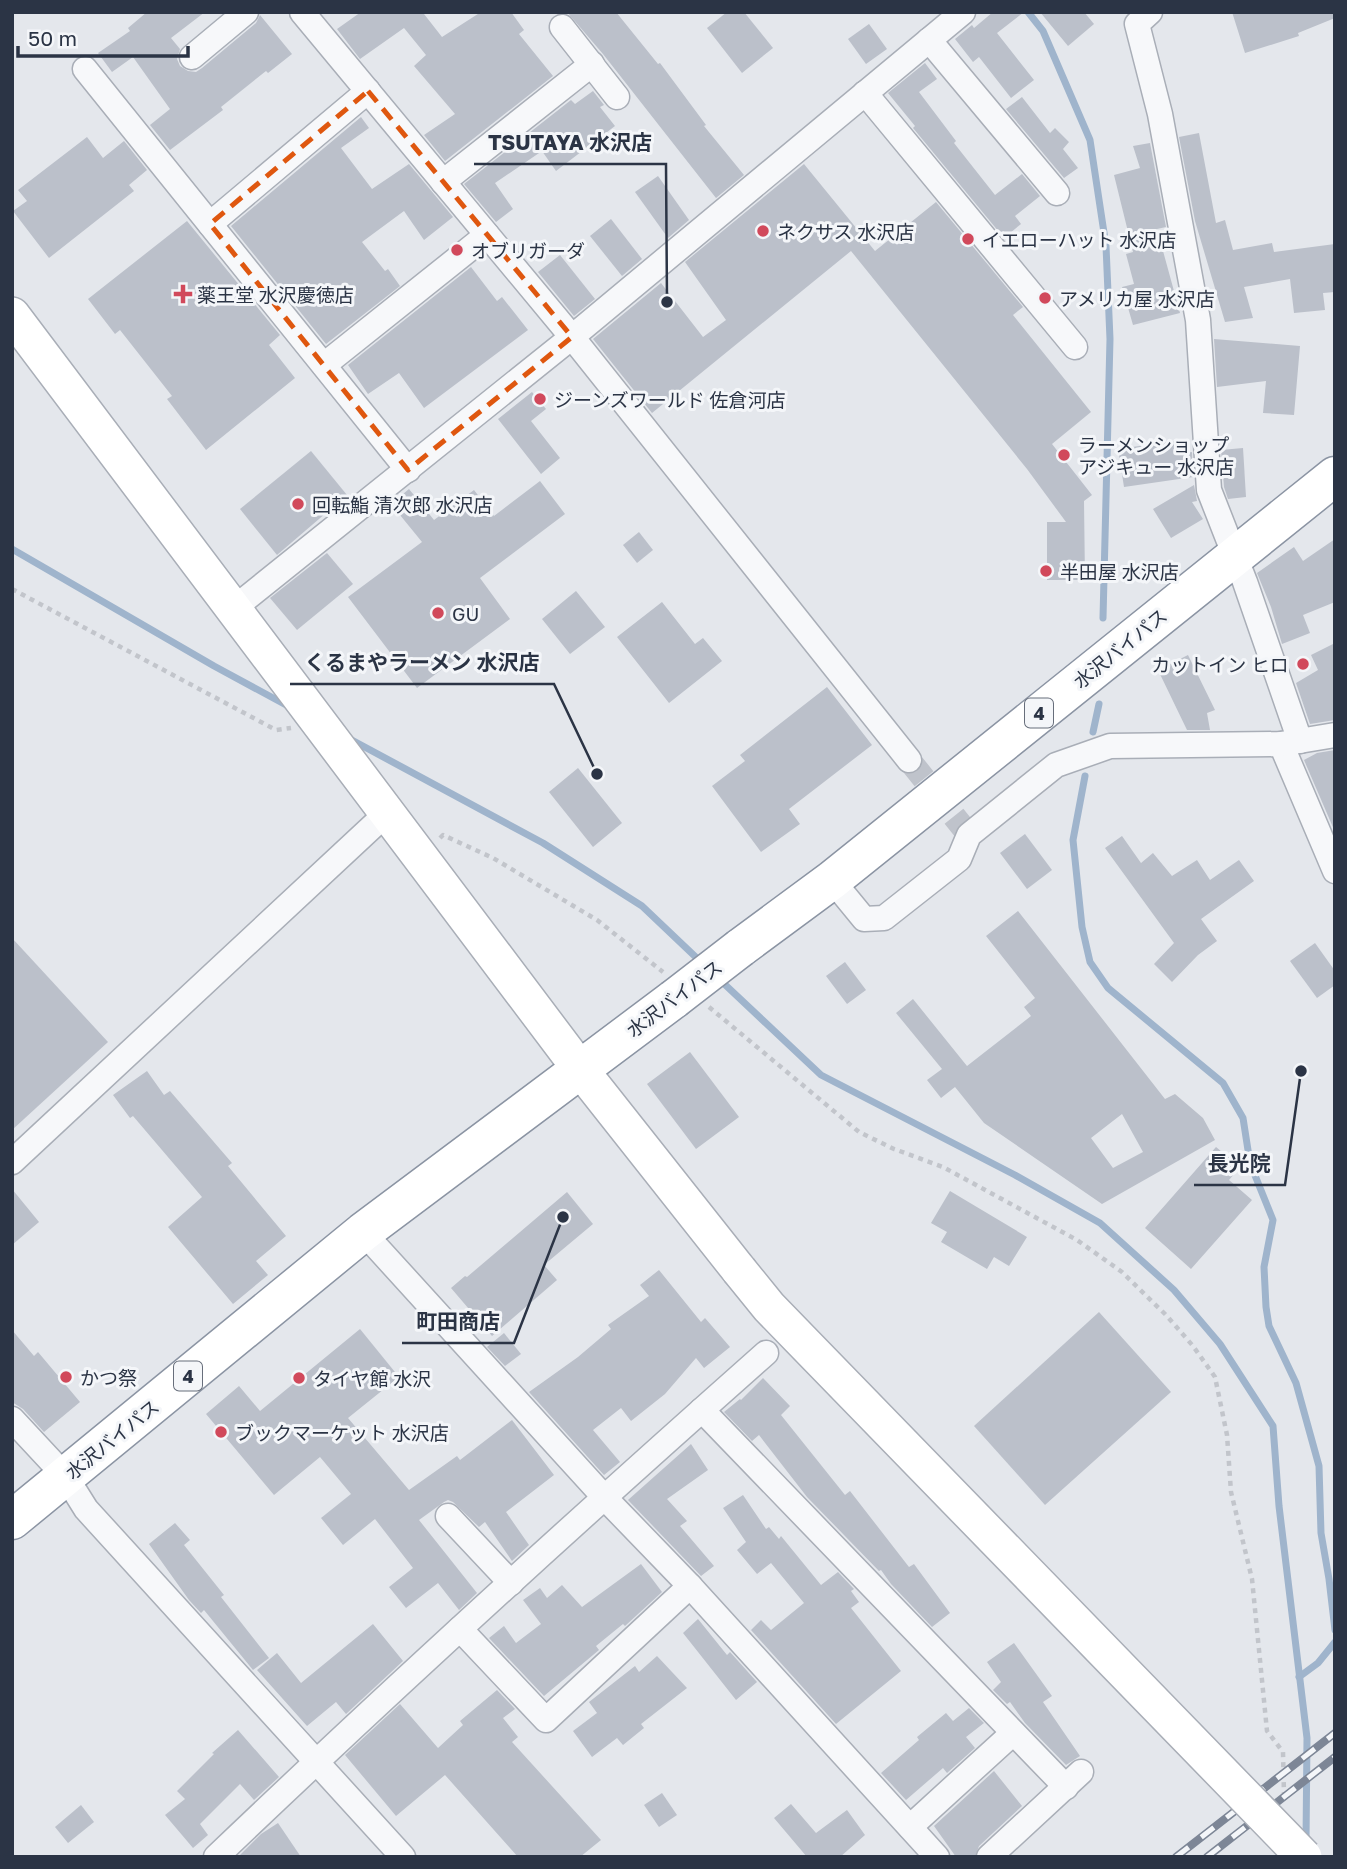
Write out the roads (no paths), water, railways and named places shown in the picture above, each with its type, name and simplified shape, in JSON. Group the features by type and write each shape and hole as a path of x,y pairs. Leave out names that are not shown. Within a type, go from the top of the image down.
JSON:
{"highway":[{"name":"水沢バイパス","path":"12,1520 363,1232 832,880 1335,476"}],"street":[{"path":"192,57 246,12"},
{"path":"302,12 572,337 909,760"},
{"path":"233,609 572,337 962,12"},
{"path":"1137,16 1160,114 1198,320 1209,490 1234,556 1291,742 1335,871"},
{"path":"562,27 617,97"},
{"path":"929,40 1057,193"},
{"path":"443,182 592,64"},
{"path":"85,69 408,470"},
{"path":"210,224 368,91"},
{"path":"865,93 1075,346"},
{"path":"324,365 487,235"},
{"path":"12,315 580,1069 739,1270 802,1341 1304,1857"},
{"path":"832,880 863,919 884,918 959,859 969,835 1056,765 1110,747 1291,742 1335,736"},
{"path":"12,1162 388,812"},
{"path":"363,1232 936,1857"},
{"path":"216,1857 460,1629 766,1353"},
{"path":"702,1410 1013,1733 1073,1780 989,1857"},
{"path":"12,1419 66,1477 86,1509 403,1857"},
{"path":"448,1516 511,1583"},
{"path":"460,1629 546,1720 690,1586"},
{"path":"910,1827 1013,1733"}],"waterway":[{"path":"1028,12 1043,31 1090,140 1106,246 1110,339 1103,618"},
{"path":"12,549 288,706"},
{"path":"1093,732 1099,704"},
{"path":"348,738 543,843 642,906 702,963"},
{"path":"1085,776 1073,840 1082,927 1090,962 1108,988 1223,1083 1243,1118 1250,1163 1273,1220 1264,1267 1266,1307 1269,1326 1296,1383 1319,1466 1321,1533 1335,1630"},
{"path":"719,979 821,1075 1015,1175 1100,1223 1174,1290 1220,1344 1273,1426 1279,1506 1307,1738 1306,1842"},
{"path":"1299,1677 1318,1663 1335,1642"}],"tunnel":[{"path":"909,760 969,835"}],"railway":[{"path":"1176,1857 1335,1733"},
{"path":"1207,1857 1335,1757"}],"place":[{"name":"ネクサス 水沢店","path":"763,231"},
{"name":"イエローハット 水沢店","path":"968,239"},
{"name":"オブリガーダ","path":"457,250"},
{"name":"薬王堂 水沢慶徳店","path":"183,294"},
{"name":"アメリカ屋 水沢店","path":"1045,298"},
{"name":"TSUTAYA 水沢店","path":"667,302"},
{"name":"ジーンズワールド 佐倉河店","path":"540,399"},
{"name":"ラーメンショップ アジキュー 水沢店","path":"1064,455"},
{"name":"回転鮨 清次郎 水沢店","path":"298,504"},
{"name":"半田屋 水沢店","path":"1046,571"},
{"name":"GU","path":"438,613"},
{"name":"カットイン ヒロ","path":"1303,664"},
{"name":"くるまやラーメン 水沢店","path":"597,774"},
{"name":"長光院","path":"1301,1071"},
{"name":"町田商店","path":"563,1217"},
{"name":"かつ祭","path":"66,1377"},
{"name":"タイヤ館 水沢","path":"299,1378"},
{"name":"ブックマーケット 水沢店","path":"221,1432"}]}
